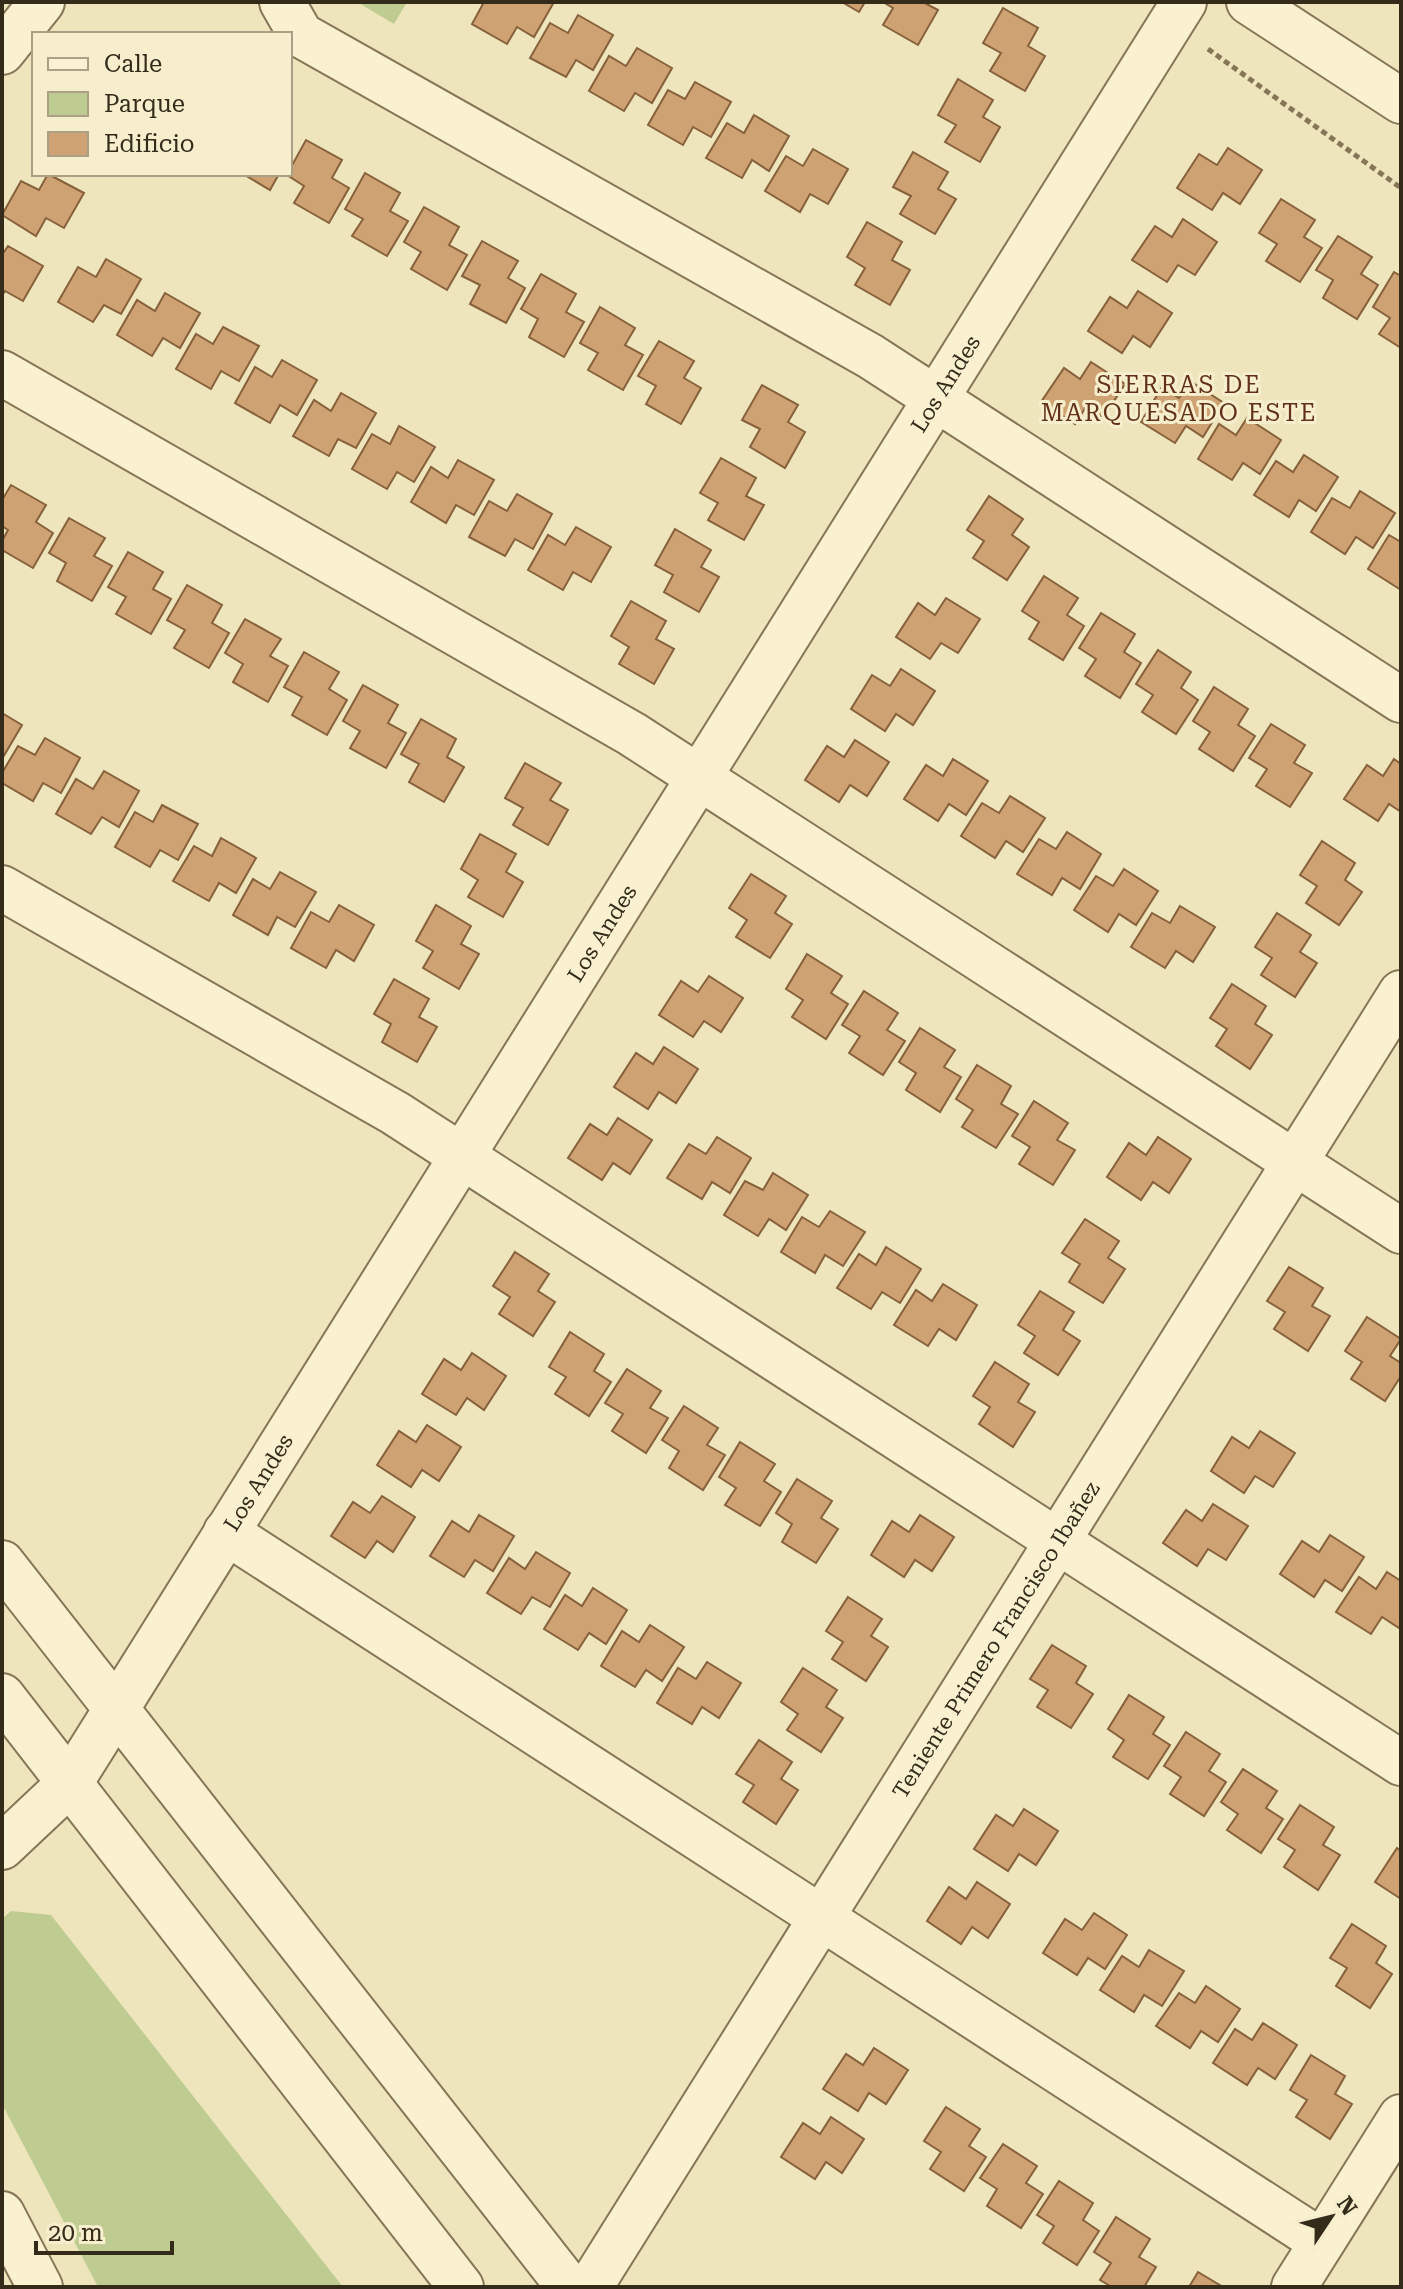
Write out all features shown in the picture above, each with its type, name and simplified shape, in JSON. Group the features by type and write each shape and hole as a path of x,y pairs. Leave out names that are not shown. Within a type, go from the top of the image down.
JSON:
{"street":[{"path":"2,52 42,2"},
{"path":"282,2 301,35 870,356 1401,700"},
{"path":"1249,2 1401,101"},
{"name":"Los Andes","path":"2,1847 70,1783 1177,12"},
{"path":"2,373 632,734 1401,1231"},
{"path":"2,888 395,1113 1401,1763"},
{"name":"Teniente Primero Francisco Ibañez","path":"590,2287 1401,993"},
{"path":"226,1532 1322,2242"},
{"path":"2,1563 569,2287"},
{"path":"2,1696 461,2287"},
{"path":"1294,2287 1401,2117"},
{"path":"2,2214 40,2287"}],"path":[{"path":"1177,12 1401,188"}],"green space":[{"path":"357,2 407,2 394,24"},
{"path":"11,1911 51,1915 343,2287 98,2287 2,2104 2,1919"}],"building":[{"path":"484,2 554,2 534,37 517,27 507,44 472,24"},
{"path":"842,2 865,2 859,12"},
{"path":"883,2 923,2 938,10 918,45 883,25 893,8"},
{"path":"1003,8 1038,28 1028,46 1045,56 1025,91 990,71 1001,53 983,43"},
{"path":"578,15 613,35 593,70 576,60 566,77 530,58 550,23 568,33"},
{"path":"637,48 672,68 652,103 635,93 624,111 589,91 609,56 626,66"},
{"path":"958,79 993,100 983,117 1000,127 980,162 945,142 956,125 938,115"},
{"path":"695,82 731,102 711,137 693,127 683,145 648,125 668,90 685,99"},
{"path":"754,115 789,136 769,171 752,160 742,178 706,158 727,123 744,133"},
{"path":"306,140 342,160 332,178 349,188 329,223 294,203 304,186 289,176 292,176 292,165"},
{"path":"1228,148 1262,170 1240,204 1223,193 1212,210 1177,188 1199,154 1217,165"},
{"path":"813,149 848,169 828,204 810,194 800,212 765,191 786,156 803,166"},
{"path":"913,152 948,172 938,189 956,199 935,234 900,214 911,196 893,187"},
{"path":"365,173 400,193 390,211 408,221 387,256 352,236 363,219 345,209"},
{"path":"47,176 52,176 84,193 64,228 46,218 36,236 2,215 21,181 39,190"},
{"path":"246,176 278,176 270,190"},
{"path":"1281,199 1315,220 1304,237 1322,248 1300,282 1266,261 1277,244 1259,233"},
{"path":"424,207 459,227 449,245 467,255 447,290 411,269 421,252 404,242"},
{"path":"1183,219 1217,242 1195,275 1178,265 1167,282 1132,260 1155,226 1172,237"},
{"path":"867,222 902,242 892,260 910,270 890,305 855,285 865,268 847,257"},
{"path":"1338,236 1372,257 1361,274 1378,285 1357,319 1323,298 1333,280 1316,270"},
{"path":"482,241 518,261 508,278 525,288 506,323 470,304 480,285 462,276"},
{"path":"8,246 43,266 23,301 5,291 2,296 2,255"},
{"path":"106,259 141,279 121,314 104,305 93,322 58,302 78,267 96,277"},
{"path":"1394,272 1401,276 1401,348 1379,334 1390,318 1373,307"},
{"path":"541,274 576,294 566,312 584,322 564,357 529,337 538,319 521,309"},
{"path":"1138,291 1172,313 1150,347 1133,336 1122,353 1088,331 1110,297 1127,308"},
{"path":"165,293 200,313 180,348 163,338 152,356 117,335 137,300 155,311"},
{"path":"600,307 635,328 625,345 643,355 623,390 588,370 598,353 580,343"},
{"path":"223,327 259,346 239,381 221,371 211,389 176,369 196,334 213,344"},
{"path":"659,341 694,361 684,378 701,388 681,424 646,404 656,386 638,376"},
{"path":"282,360 317,380 297,415 280,405 270,423 235,403 255,367 272,377"},
{"path":"1091,362 1125,384 1103,418 1086,407 1075,424 1041,402 1064,368 1080,379"},
{"path":"1190,381 1224,403 1203,437 1186,426 1175,443 1141,422 1162,387 1179,398"},
{"path":"762,385 798,405 788,422 805,432 785,468 750,447 760,429 742,420"},
{"path":"341,393 376,413 356,448 338,439 329,456 293,436 314,400 331,411"},
{"path":"1247,418 1281,440 1260,474 1243,463 1232,480 1198,459 1219,424 1236,435"},
{"path":"399,426 435,447 414,482 397,472 387,489 352,469 372,434 390,444"},
{"path":"1304,455 1338,477 1316,511 1299,500 1289,517 1254,495 1276,461 1293,472"},
{"path":"721,458 756,478 746,496 764,505 744,540 708,520 718,503 700,493"},
{"path":"458,460 494,480 474,515 456,505 446,523 411,502 431,467 448,478"},
{"path":"11,485 46,505 36,522 53,533 33,568 2,550 2,541 8,530 2,526 2,500"},
{"path":"1360,491 1395,513 1373,548 1356,537 1345,554 1311,532 1332,498 1350,508"},
{"path":"517,494 552,514 533,549 515,539 505,556 469,537 489,501 507,511"},
{"path":"989,496 1023,519 1012,535 1029,547 1007,580 973,558 984,541 967,530"},
{"path":"69,518 105,538 94,556 112,566 92,601 57,581 66,563 49,553"},
{"path":"576,527 611,547 591,582 573,572 563,590 528,570 548,535 565,545"},
{"path":"675,529 711,550 701,567 719,577 699,612 664,592 673,575 655,565"},
{"path":"1389,535 1401,542 1401,590 1368,569"},
{"path":"128,552 163,572 153,589 171,599 151,634 116,614 126,597 108,587"},
{"path":"1044,576 1078,598 1067,615 1084,626 1063,660 1029,639 1039,622 1022,611"},
{"path":"187,585 222,605 212,623 229,633 209,668 174,648 185,630 167,620"},
{"path":"946,598 980,619 958,653 941,643 930,659 896,637 918,603 935,615"},
{"path":"631,601 666,621 656,639 674,649 654,684 619,664 629,647 611,636"},
{"path":"1101,613 1135,634 1124,652 1141,663 1120,698 1085,676 1096,659 1079,648"},
{"path":"245,619 281,639 270,656 288,666 268,702 233,682 243,664 225,653"},
{"path":"1158,650 1191,672 1181,688 1198,700 1176,734 1142,712 1153,695 1136,684"},
{"path":"304,652 339,672 329,689 347,700 327,735 292,715 302,697 284,687"},
{"path":"901,669 935,691 913,725 896,714 885,731 851,709 872,675 890,686"},
{"path":"363,685 398,705 388,723 406,733 386,768 350,748 360,731 343,721"},
{"path":"1214,687 1248,709 1238,725 1255,736 1233,771 1199,749 1210,732 1193,721"},
{"path":"2,713 22,725 2,759"},
{"path":"421,719 456,739 447,757 464,767 444,802 409,782 419,764 401,754"},
{"path":"1271,724 1305,745 1294,763 1312,773 1290,807 1256,786 1267,769 1249,758"},
{"path":"45,738 80,758 61,793 43,783 33,801 2,783 2,773 18,746 35,755"},
{"path":"855,740 889,762 867,796 850,785 839,802 805,780 827,746 844,757"},
{"path":"953,759 988,781 966,815 949,804 938,821 904,799 926,765 943,776"},
{"path":"1394,759 1401,764 1401,812 1389,804 1378,821 1344,799 1367,765 1383,776"},
{"path":"525,763 561,783 550,800 568,810 548,845 513,825 523,808 505,798"},
{"path":"104,771 139,791 119,827 102,817 91,834 56,814 76,779 93,789"},
{"path":"1010,796 1045,818 1023,852 1006,841 995,858 961,836 982,803 999,813"},
{"path":"162,805 198,824 178,860 160,850 150,867 115,847 135,812 153,822"},
{"path":"1067,832 1101,854 1080,889 1062,878 1052,895 1017,874 1039,839 1056,849"},
{"path":"480,834 516,854 506,872 523,882 503,917 468,897 478,880 461,869"},
{"path":"221,838 256,858 236,893 219,883 209,901 173,881 194,846 212,856"},
{"path":"1322,841 1355,863 1345,880 1362,892 1339,925 1306,903 1317,886 1300,875"},
{"path":"1124,869 1158,891 1136,925 1119,914 1108,932 1074,910 1096,876 1113,886"},
{"path":"280,872 316,892 295,927 277,917 268,935 233,915 253,879 270,889"},
{"path":"751,874 786,896 775,913 792,924 770,958 736,937 747,920 729,908"},
{"path":"339,905 374,925 354,961 336,950 326,968 291,948 311,912 329,922"},
{"path":"436,905 471,926 461,944 479,954 459,989 423,968 433,951 416,941"},
{"path":"1180,906 1215,927 1193,962 1176,951 1165,968 1131,947 1152,913 1170,923"},
{"path":"1277,913 1311,935 1300,952 1317,963 1295,997 1261,975 1272,958 1255,947"},
{"path":"807,954 842,976 831,993 848,1004 826,1039 792,1017 803,1000 786,989"},
{"path":"709,976 743,998 721,1032 704,1021 693,1037 659,1015 681,981 698,992"},
{"path":"394,979 429,999 419,1017 437,1027 417,1062 382,1042 391,1024 374,1014"},
{"path":"1232,984 1266,1006 1255,1024 1272,1035 1250,1069 1216,1046 1227,1029 1210,1018"},
{"path":"864,991 898,1013 887,1030 905,1041 883,1075 849,1053 860,1036 842,1025"},
{"path":"920,1028 955,1050 944,1067 961,1077 940,1112 906,1090 916,1073 899,1062"},
{"path":"664,1047 698,1069 676,1103 659,1092 648,1109 614,1087 636,1053 653,1064"},
{"path":"977,1065 1011,1086 1001,1104 1018,1114 996,1148 962,1127 973,1110 956,1099"},
{"path":"1034,1101 1068,1123 1057,1140 1075,1150 1053,1185 1019,1164 1030,1147 1012,1136"},
{"path":"618,1118 652,1140 630,1174 613,1163 602,1180 568,1158 590,1124 607,1135"},
{"path":"717,1137 751,1158 730,1193 712,1182 702,1199 667,1178 689,1144 706,1154"},
{"path":"1158,1137 1191,1159 1169,1193 1153,1182 1141,1200 1107,1177 1129,1143 1146,1155"},
{"path":"773,1173 808,1195 786,1230 769,1219 758,1236 724,1215 745,1181 763,1190"},
{"path":"830,1211 865,1232 843,1266 825,1255 815,1273 781,1252 802,1217 819,1227"},
{"path":"1085,1219 1119,1241 1108,1258 1125,1269 1103,1303 1069,1282 1080,1264 1062,1253"},
{"path":"886,1247 921,1269 900,1303 882,1292 871,1309 837,1288 859,1254 876,1265"},
{"path":"515,1252 549,1274 538,1291 555,1302 533,1336 499,1314 510,1297 493,1286"},
{"path":"1289,1267 1323,1288 1312,1306 1330,1316 1308,1351 1274,1329 1285,1312 1267,1301"},
{"path":"943,1284 977,1305 956,1340 939,1329 928,1346 894,1325 916,1290 932,1301"},
{"path":"1040,1291 1074,1312 1063,1330 1080,1341 1058,1375 1024,1353 1035,1336 1018,1325"},
{"path":"1367,1317 1401,1339 1390,1356 1401,1363 1401,1376 1385,1401 1351,1379 1362,1362 1345,1351"},
{"path":"570,1332 604,1354 594,1371 611,1382 589,1416 555,1394 566,1377 549,1367"},
{"path":"472,1353 506,1376 484,1410 467,1398 456,1415 422,1394 444,1359 461,1370"},
{"path":"995,1362 1029,1384 1018,1402 1035,1412 1013,1447 979,1424 990,1407 973,1396"},
{"path":"627,1369 661,1391 650,1408 668,1418 646,1453 612,1431 623,1414 605,1403"},
{"path":"684,1406 718,1428 707,1445 725,1455 703,1490 669,1468 679,1451 662,1440"},
{"path":"427,1425 461,1447 439,1481 422,1470 411,1487 377,1465 399,1431 416,1442"},
{"path":"1260,1431 1295,1453 1273,1487 1255,1476 1244,1493 1211,1471 1232,1437 1249,1448"},
{"path":"740,1442 775,1464 764,1481 781,1492 760,1526 725,1505 736,1488 719,1477"},
{"path":"797,1479 832,1501 821,1518 838,1529 816,1563 782,1542 792,1524 776,1513"},
{"path":"382,1496 415,1517 393,1552 377,1541 365,1558 331,1536 353,1502 370,1513"},
{"path":"1213,1504 1248,1526 1226,1560 1208,1549 1197,1566 1163,1543 1186,1510 1202,1521"},
{"path":"479,1515 514,1536 493,1571 475,1560 464,1577 430,1556 452,1521 469,1532"},
{"path":"920,1515 954,1537 932,1571 915,1560 904,1577 871,1555 892,1521 909,1532"},
{"path":"1330,1535 1364,1557 1342,1591 1325,1580 1314,1597 1280,1574 1302,1541 1319,1552"},
{"path":"536,1552 570,1573 550,1607 532,1597 521,1614 487,1593 509,1558 525,1569"},
{"path":"1387,1572 1401,1581 1399,1628 1382,1617 1371,1634 1336,1612 1359,1577 1376,1589"},
{"path":"593,1588 627,1610 606,1644 589,1633 578,1650 544,1629 565,1595 582,1606"},
{"path":"848,1597 882,1619 871,1636 888,1647 866,1681 832,1659 843,1642 826,1631"},
{"path":"650,1625 684,1647 662,1681 646,1670 635,1687 601,1666 622,1631 639,1642"},
{"path":"1052,1645 1086,1666 1076,1683 1093,1694 1071,1728 1037,1707 1048,1690 1030,1679"},
{"path":"707,1662 741,1683 719,1718 702,1707 692,1724 657,1703 678,1668 696,1679"},
{"path":"803,1668 837,1690 826,1707 843,1718 821,1752 787,1730 798,1714 781,1702"},
{"path":"1129,1695 1164,1717 1153,1734 1170,1745 1148,1779 1113,1757 1124,1740 1108,1729"},
{"path":"1186,1732 1220,1754 1209,1771 1226,1782 1204,1816 1170,1794 1181,1777 1164,1766"},
{"path":"759,1740 792,1762 781,1779 798,1790 776,1824 743,1802 754,1785 736,1774"},
{"path":"1243,1769 1277,1791 1266,1808 1283,1819 1261,1853 1227,1830 1238,1814 1221,1802"},
{"path":"1300,1805 1334,1827 1323,1845 1340,1855 1318,1890 1284,1867 1295,1850 1278,1839"},
{"path":"1024,1809 1058,1831 1036,1865 1019,1854 1008,1871 974,1849 996,1815 1013,1826"},
{"path":"1397,1848 1401,1851 1401,1899 1375,1882"},
{"path":"977,1882 1010,1904 988,1938 972,1927 961,1944 927,1921 949,1887 966,1899"},
{"path":"1094,1913 1127,1935 1105,1969 1088,1958 1077,1975 1043,1953 1065,1919 1082,1930"},
{"path":"1352,1924 1386,1946 1376,1963 1392,1974 1370,2008 1336,1986 1347,1968 1330,1958"},
{"path":"1149,1950 1184,1971 1162,2006 1144,1995 1134,2012 1100,1990 1122,1956 1139,1967"},
{"path":"1206,1986 1240,2009 1218,2042 1201,2031 1190,2048 1156,2026 1179,1993 1195,2003"},
{"path":"1263,2023 1297,2045 1275,2079 1258,2068 1247,2085 1213,2063 1235,2029 1252,2040"},
{"path":"874,2048 908,2070 886,2104 869,2093 858,2111 823,2089 846,2054 863,2065"},
{"path":"1311,2055 1345,2076 1335,2094 1352,2104 1330,2139 1296,2117 1307,2100 1290,2090"},
{"path":"946,2107 980,2129 969,2146 986,2157 964,2191 930,2169 941,2152 924,2141"},
{"path":"831,2117 864,2139 842,2173 826,2162 815,2179 781,2157 803,2123 820,2134"},
{"path":"1003,2144 1037,2166 1026,2183 1043,2194 1021,2228 987,2206 997,2189 980,2178"},
{"path":"1059,2181 1093,2203 1083,2220 1099,2231 1077,2265 1043,2243 1054,2226 1037,2215"},
{"path":"1116,2217 1150,2239 1139,2257 1156,2267 1144,2287 1112,2287 1100,2280 1111,2263 1094,2252"},
{"path":"1198,2272 1223,2287 1189,2287"}],"district":[{"name":"SIERRAS DE MARQUESADO ESTE","path":"1179,399"}]}
